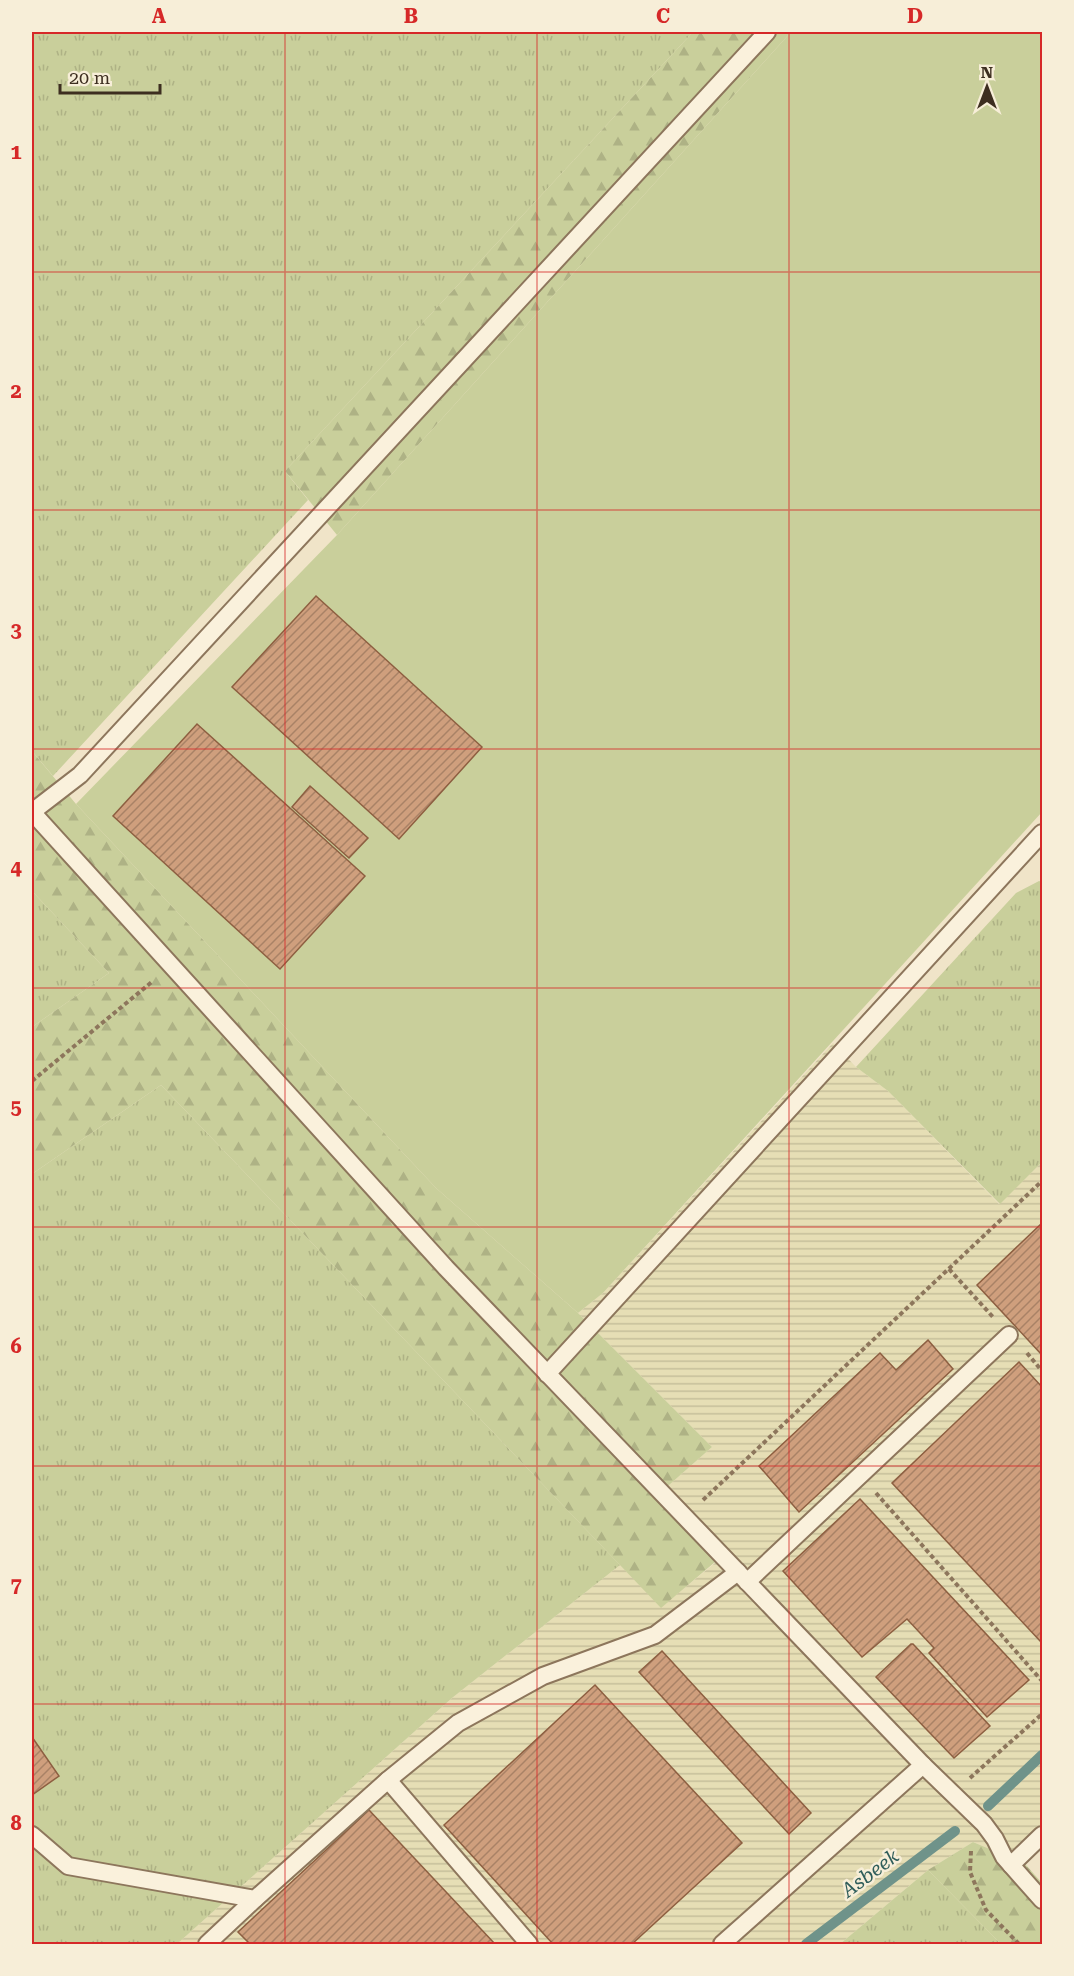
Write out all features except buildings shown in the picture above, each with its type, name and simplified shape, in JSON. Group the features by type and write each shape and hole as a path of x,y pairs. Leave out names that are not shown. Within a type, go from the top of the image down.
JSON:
{"lane":[{"path":"767,32 80,775 32,812 446,1268 923,1765 984,1824 1007,1861 1042,1900"},
{"path":"547,1374 1042,832"},
{"path":"207,1944 388,1780 458,1723 543,1676 655,1635 742,1577 860,1475 1010,1335"},
{"path":"722,1944 923,1765"},
{"path":"388,1780 529,1944"},
{"path":"32,1835 68,1866 255,1899"},
{"path":"1007,1861 1042,1835"}],"path":[{"path":"32,1081 172,965"},
{"path":"685,1517 1042,1181"},
{"path":"860,1475 1042,1681"},
{"path":"952,1794 1042,1714"},
{"path":"984,1824 972,1839 970,1872 986,1910 1019,1944"}],"shaded area":[{"path":"833,1043 856,1067 888,1091 999,1204 1042,1162 1042,1848 1025,1864 973,1842 928,1870 840,1944 177,1944 452,1698 620,1565 661,1607 715,1563 660,1493 712,1447 578,1313 603,1293"}],"green space":[{"path":"32,32 693,32 285,471 308,500 53,776 32,751"},
{"path":"693,32 791,32 337,535 285,471"},
{"path":"791,32 1042,32 1042,812 603,1293 578,1313 436,1188 76,804 337,535"},
{"path":"32,751 76,804 436,1188 578,1313 712,1447 660,1493 715,1562 661,1608 161,1085 32,1174 32,1027 109,973 32,891"},
{"path":"1039,881 1042,882 1042,1162 1000,1204 888,1091 856,1067 1016,893"},
{"path":"32,891 109,973 32,1027"},
{"path":"161,1085 620,1565 452,1698 177,1944 32,1944 32,1174"},
{"path":"973,1842 1025,1864 1042,1883 1042,1944 1001,1944 928,1870"},
{"path":"928,1870 1001,1944 840,1944"}],"waterway":[{"name":"Asbeek","path":"988,1806 1042,1755"},
{"name":"Asbeek","path":"806,1944 955,1831"}]}
